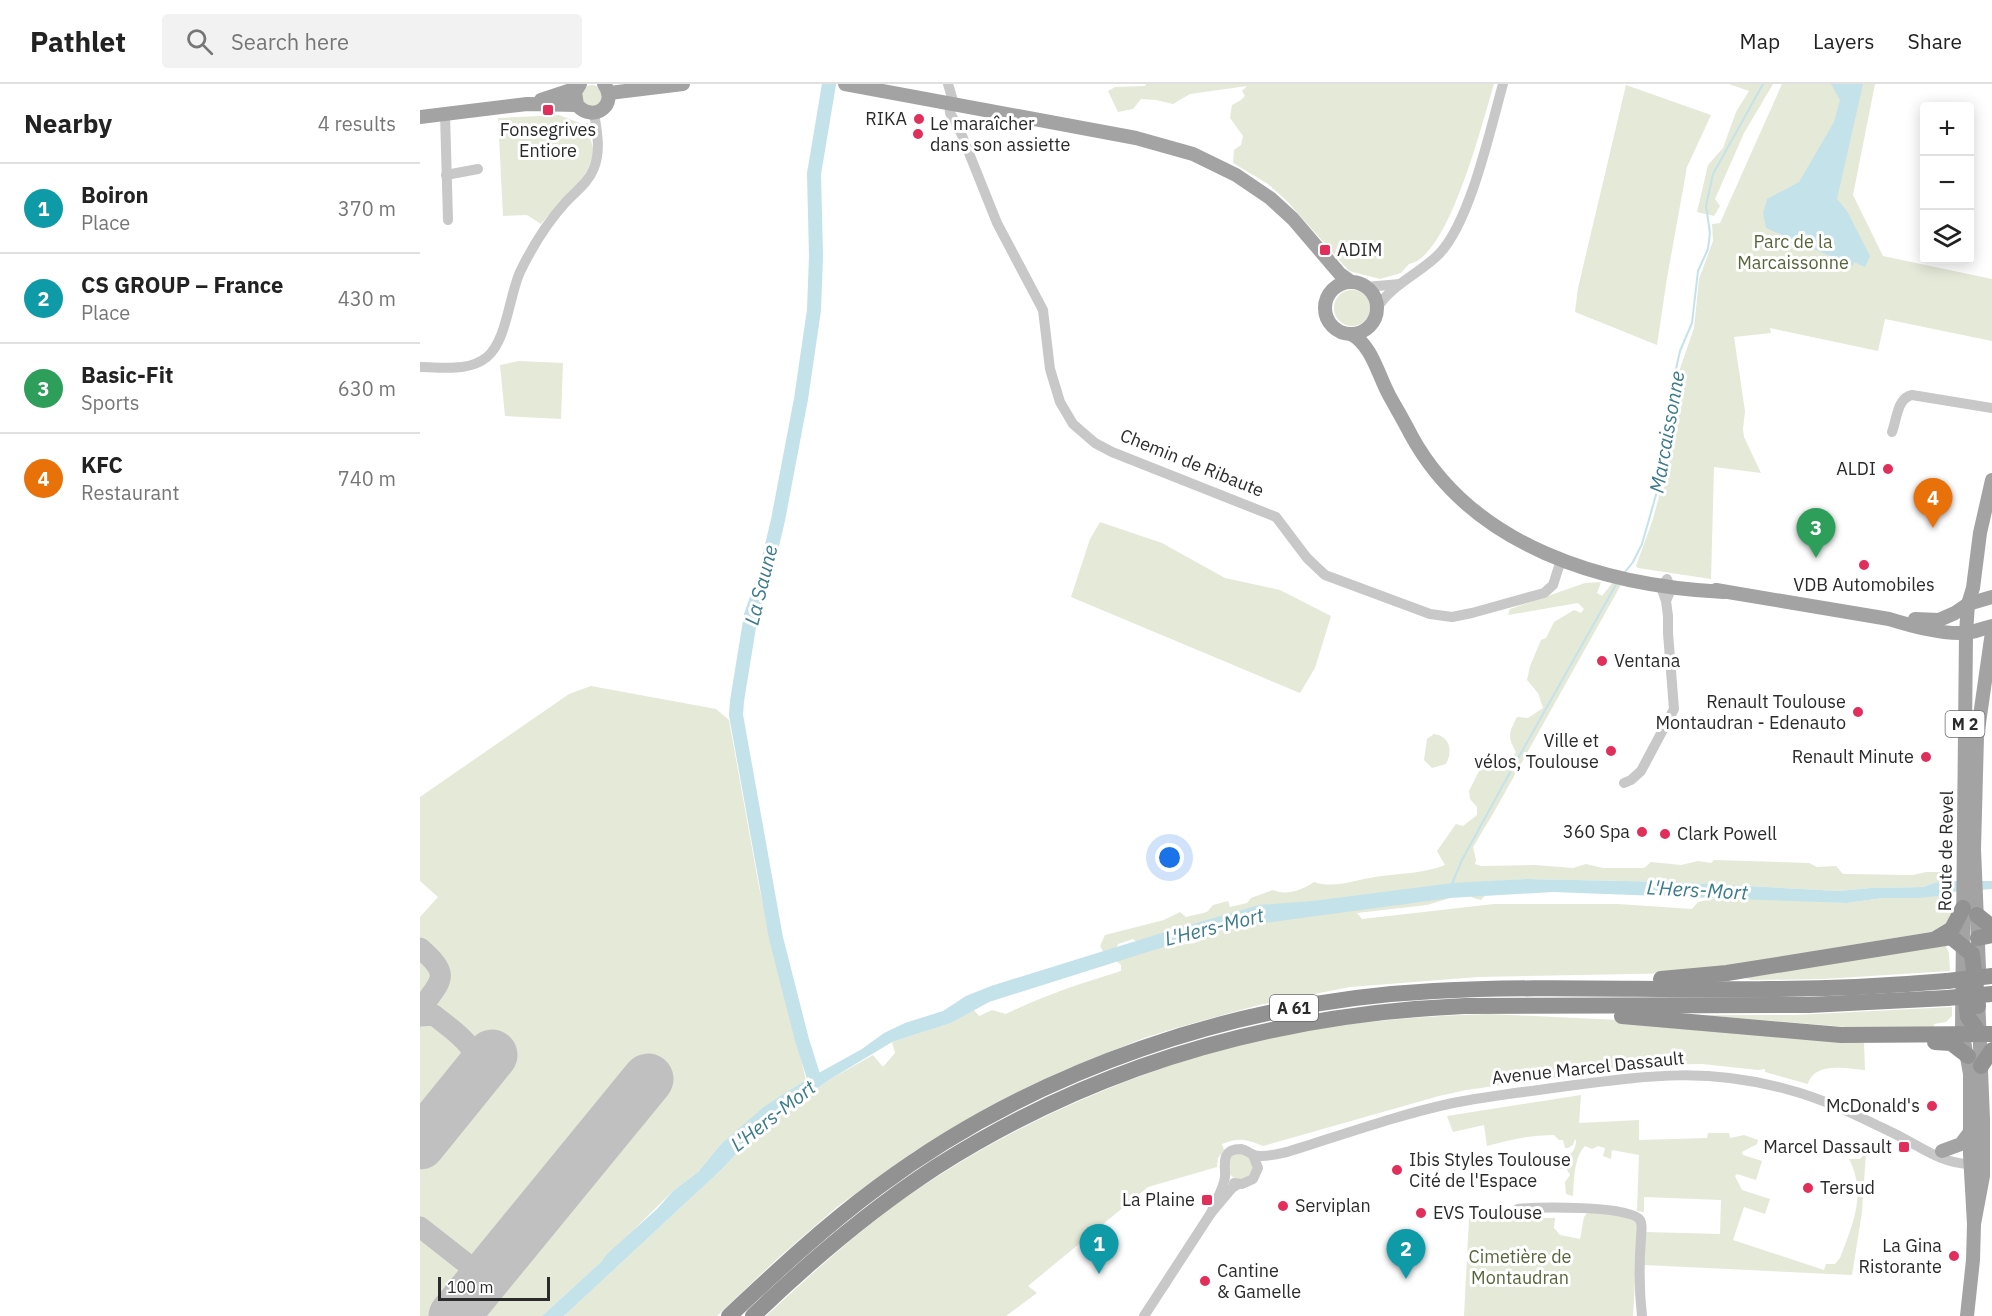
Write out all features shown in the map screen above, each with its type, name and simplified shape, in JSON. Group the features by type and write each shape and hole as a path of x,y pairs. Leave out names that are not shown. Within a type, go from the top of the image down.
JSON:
{"highway":[{"path":"1936,939 1952,929 1972,910 1992,927"},
{"path":"1529,988 1616,980 1702,976 1936,939 1978,939"},
{"name":"M 2","path":"1978,939 1972,954 1978,1006"},
{"name":"M 2","path":"1962,964 1968,1017 1978,1034"},
{"name":"A 61","path":"729,1316 786,1262 878,1186 976,1124 1043,1089 1085,1071 1154,1044 1233,1021 1355,998 1432,991 1529,988 1770,989 1887,986 1992,976"},
{"name":"A 61","path":"753,1316 819,1256 865,1219 936,1168 1030,1114 1122,1074 1221,1041 1304,1022 1412,1009 1809,1005 1992,994"},
{"path":"1580,1006 1587,1014 1869,1035 1978,1034"},
{"path":"1869,1035 1901,1042 1945,1042 1956,1045 1974,1061 1992,1050"}],"main road":[{"path":"420,117 527,104 577,105 588,113 594,113 606,106 606,89 683,84"},
{"path":"845,84 1136,138 1193,154 1236,175 1270,198 1293,219 1346,280 1366,287 1374,296 1377,308 1371,338 1400,412"},
{"path":"527,104 578,86"},
{"path":"577,105 575,99 578,86"},
{"path":"1321,253 1331,279 1331,292 1326,305 1328,319 1338,330 1351,334 1362,342 1389,396 1426,458 1462,500 1508,535 1535,550 1561,560 1610,574 1889,619 1941,631 1966,633 1992,626"},
{"path":"1331,292 1340,285 1351,282"},
{"path":"1351,334 1360,332 1372,324"},
{"name":"Route de Revel","path":"1962,964 1978,939 1972,910 1969,865 1966,633 1968,604 1973,588 1980,533 1992,480"},
{"path":"1889,619 1939,620 1968,604 1992,597"},
{"name":"Route de Revel","path":"1969,865 1977,737 1992,632"},
{"name":"M 2","path":"1978,1006 1970,1132 1980,1159"},
{"name":"M 2","path":"1974,1061 1983,1119 1980,1159"},
{"name":"M 2","path":"1970,1311 1974,1224 1982,1180 1974,1102 1971,1094"},
{"path":"1983,1119 1985,1128 1992,1138"},
{"path":"1942,1151 1957,1146 1970,1132"}],"street":[{"name":"Chemin de Ribaute","path":"947,84 951,104 950,113 961,133 998,223 1043,310 1050,369 1060,402 1073,424 1095,442 1113,452 1276,517 1307,558 1325,575 1430,614 1452,617 1472,614 1544,593 1553,585 1561,560"},
{"path":"1377,308 1386,296 1400,284 1423,269 1440,252 1452,235 1473,183 1503,84"},
{"path":"420,366 460,367 478,362 488,356 497,345 520,274 533,248 560,210 592,174 598,150 594,113"},
{"path":"445,114 448,220"},
{"path":"446,175 478,170"},
{"path":"1366,287 1400,284"},
{"path":"1892,432 1902,400 1907,396 1992,408"},
{"path":"1624,783 1641,771 1674,709 1666,601 1662,593 1667,583"},
{"name":"Avenue Marcel Dassault","path":"1210,1213 1225,1175 1223,1165 1225,1159 1232,1151 1244,1149 1254,1155 1287,1152 1452,1104 1610,1080 1675,1074 1744,1079 1789,1089 1834,1105 1951,1162 1980,1159"},
{"name":"Avenue Marcel Dassault","path":"1922,1148 1980,1159"},
{"name":"Avenue Marcel Dassault","path":"1144,1316 1210,1213 1232,1188 1238,1184 1248,1183 1253,1179 1258,1168 1287,1152"},
{"path":"1254,1155 1258,1168"},
{"path":"1225,1175 1238,1184"},
{"path":"1518,1209 1609,1209 1628,1212 1637,1217 1641,1225 1639,1265 1642,1316"}],"green space":[{"path":"1146,84 1494,84 1473,155 1451,214 1438,238 1424,256 1409,264 1401,273 1380,279 1349,271 1286,200 1268,184 1233,163 1234,150 1241,145 1243,136 1230,118 1232,105 1245,96 1242,91 1247,86 1190,94 1173,104 1141,99 1133,109 1118,112 1108,91 1115,87 1145,86"},
{"path":"1729,84 1773,84 1744,133 1715,199 1720,206 1714,216 1697,212 1708,165 1723,148 1736,112 1749,91"},
{"name":"Parc de la Marcaissonne","path":"1782,84 1875,84 1853,195 1883,256 1992,279 1992,341 1885,319 1878,351 1770,328 1771,333 1734,337 1745,411 1744,437 1761,473 1714,467 1711,579 1636,566 1653,519 1666,470 1675,383 1694,328 1699,279 1713,241 1712,224 1720,223"},
{"path":"592,85 602,92 603,96 596,106 592,107 582,100 581,96 588,86"},
{"path":"1626,85 1711,115 1687,167 1657,345 1575,312 1578,288"},
{"path":"559,115 582,124 588,123 591,128 589,133 593,151 587,171 573,190 541,224 527,215 503,216 498,118"},
{"path":"1352,290 1365,295 1370,308 1365,321 1352,326 1339,321 1334,308 1339,295"},
{"path":"519,361 563,363 561,419 505,416 500,365"},
{"path":"1100,522 1162,543 1225,578 1280,590 1331,616 1315,668 1300,693 1071,597 1090,539"},
{"path":"1601,582 1597,593 1602,596 1613,582 1622,583 1473,847 1475,864 1573,868 1586,864 1603,868 1644,868 1651,862 1681,865 1698,861 1711,863 1714,860 1809,863 1817,867 1836,866 1843,874 1913,875 1926,872 1951,872 1951,882 1940,881 1923,887 1839,891 1673,882 1527,879 1499,881 1481,900 1473,898 1463,885 1450,898 1427,905 1357,913 1362,919 1494,904 1618,904 1692,909 1698,902 1720,897 1847,903 1883,898 1939,896 1951,892 1952,917 1942,930 1685,973 1478,977 1350,987 1259,1005 1176,1028 1144,1038 1062,1071 984,1110 913,1152 837,1207 777,1259 717,1316 564,1316 720,1171 754,1135 829,1080 873,1055 883,1067 895,1053 892,1042 951,1023 974,1010 979,1016 992,1010 1006,1014 1077,985 1121,971 1121,965 1113,958 1137,942 1133,939 1118,944 1116,950 1104,953 1100,946 1105,935 1164,920 1180,912 1186,917 1207,912 1213,905 1228,901 1230,907 1247,903 1251,898 1273,890 1289,892 1300,890 1314,882 1337,884 1420,872 1445,865 1437,851 1456,824 1463,826 1477,815 1477,807 1470,799 1469,791 1480,769 1490,764 1506,766 1516,752 1510,734 1517,717 1528,718 1543,708 1538,693 1527,680 1541,640 1546,638 1554,622 1574,610 1581,613 1584,609 1578,603 1508,615 1510,609 1585,583","holes":["1277,906 1243,925 1205,934 1195,943 1162,947"]},
{"path":"591,686 716,709 729,720 759,887 806,1080 765,1107 721,1144 698,1172 673,1191 542,1316 420,1316 420,1170 505,1066 438,1012 436,999 445,969 440,959 420,942 420,917 438,897 420,881 420,797 569,694"},
{"path":"1434,734 1447,741 1449,754 1446,764 1432,768 1424,760 1427,739"},
{"path":"1939,945 1946,946 1949,953 1950,971 1823,979 1752,980 1745,978"},
{"path":"420,956 435,970 436,979 420,1000"},
{"path":"1952,1007 1952,1016 1946,1022 1934,1024 1934,1029 1869,1029 1702,1015 1795,1015"},
{"path":"1489,1014 1685,1023 1864,1043 1865,1070 1824,1069 1817,1072 1808,1084 1765,1072 1765,1069 1702,1064 1646,1065 1466,1090 1263,1146 1247,1140 1233,1140 1222,1144 1224,1150 1218,1158 1217,1167 1148,1187 1028,1286 1037,1293 1006,1316 766,1316 858,1234 922,1187 1021,1128 1091,1096 1193,1058 1285,1033 1387,1020"},
{"path":"424,1021 437,1026 458,1042 463,1049 464,1059 455,1077 420,1119 420,1022"},
{"path":"1581,1095 1579,1123 1639,1120 1639,1140 1707,1138 1708,1133 1729,1133 1730,1138 1744,1135 1758,1140 1757,1144 1742,1152 1743,1155 1762,1161 1756,1180 1737,1174 1735,1176 1742,1190 1770,1199 1765,1214 1744,1207 1733,1240 1824,1270 1826,1264 1835,1264 1840,1258 1856,1208 1857,1184 1849,1159 1860,1159 1866,1152 1862,1212 1852,1275 1644,1265 1645,1232 1720,1234 1721,1200 1644,1197 1644,1212 1637,1211 1639,1155 1612,1150 1611,1159 1603,1156 1605,1148 1598,1146 1592,1149 1585,1146 1581,1151 1575,1169 1573,1196 1566,1194 1565,1182 1570,1175 1566,1168 1557,1169 1551,1164 1554,1158 1566,1156 1572,1152 1575,1139 1573,1145 1568,1148 1565,1148 1563,1140 1559,1140 1554,1135 1520,1138 1487,1146 1484,1125 1453,1132 1447,1116"},
{"path":"1240,1153 1249,1157 1253,1166 1249,1175 1240,1179 1231,1175 1227,1166 1231,1157"},
{"name":"Cimetière de Montaudran","path":"1487,1210 1488,1218 1555,1218 1554,1228 1560,1235 1580,1239 1584,1217 1588,1212 1623,1214 1637,1223 1633,1316 1464,1316 1469,1219"}],"water":[{"path":"1831,84 1863,84 1837,199 1847,211 1870,256 1865,267 1854,262 1853,266 1766,228 1763,213 1767,199 1799,182 1834,122 1840,100"},
{"name":"L'Hers-Mort","path":"1527,879 1673,882 1839,891 1923,887 1940,881 1992,881 1992,889 1952,892 1939,896 1883,898 1847,903 1553,892 1450,898 1220,929 989,1002 951,1023 892,1042 829,1080 754,1135 720,1171 564,1316 542,1316 657,1209 673,1191 698,1172 721,1144 765,1106 862,1049 884,1033 905,1023 943,1011 966,996 991,986 1259,905 1313,901 1453,883"}],"waterway":[{"name":"La Saune","path":"815,1081 776,938 736,715 751,615 765,575 778,520 801,399 814,310 816,256 814,174 829,84"},
{"name":"Marcaissonne","path":"1625,572 1642,544 1664,467 1674,378 1680,351 1692,323 1698,271 1708,249 1710,233 1706,206 1713,174 1763,84"},
{"name":"Marcaissonne","path":"1451,886 1462,860 1503,785 1618,581"}],"taxiway":[{"path":"420,948 437,965 440,972 438,984 420,1010"},
{"path":"420,1016 434,1015 465,1041 475,1056 475,1076"},
{"path":"420,1227 485,1278"}],"runway":[{"path":"420,1144 492,1055"},
{"path":"454,1316 648,1079"}],"place":[{"name":"Fonsegrives Entiore","path":"548,110"},
{"name":"RIKA","path":"919,119"},
{"name":"Le maraîcher dans son assiette","path":"918,134"},
{"name":"ADIM","path":"1325,250"},
{"name":"ALDI","path":"1888,469"},
{"name":"KFC","path":"1933,528"},
{"name":"Basic-Fit","path":"1816,558"},
{"name":"VDB Automobiles","path":"1864,565"},
{"name":"Ventana","path":"1602,661"},
{"name":"Renault Toulouse Montaudran - Edenauto","path":"1858,712"},
{"name":"Ville et vélos, Toulouse","path":"1611,751"},
{"name":"Renault Minute","path":"1926,757"},
{"name":"360 Spa","path":"1642,832"},
{"name":"Clark Powell","path":"1665,834"},
{"name":"McDonald's","path":"1932,1106"},
{"name":"Marcel Dassault","path":"1904,1147"},
{"name":"Ibis Styles Toulouse Cité de l'Espace","path":"1397,1170"},
{"name":"Tersud","path":"1808,1188"},
{"name":"La Plaine","path":"1207,1200"},
{"name":"Serviplan","path":"1283,1206"},
{"name":"EVS Toulouse","path":"1421,1213"},
{"name":"La Gina Ristorante","path":"1954,1256"},
{"name":"Boiron","path":"1099,1274"},
{"name":"CS GROUP – France","path":"1406,1279"},
{"name":"Cantine & Gamelle","path":"1205,1281"}]}
